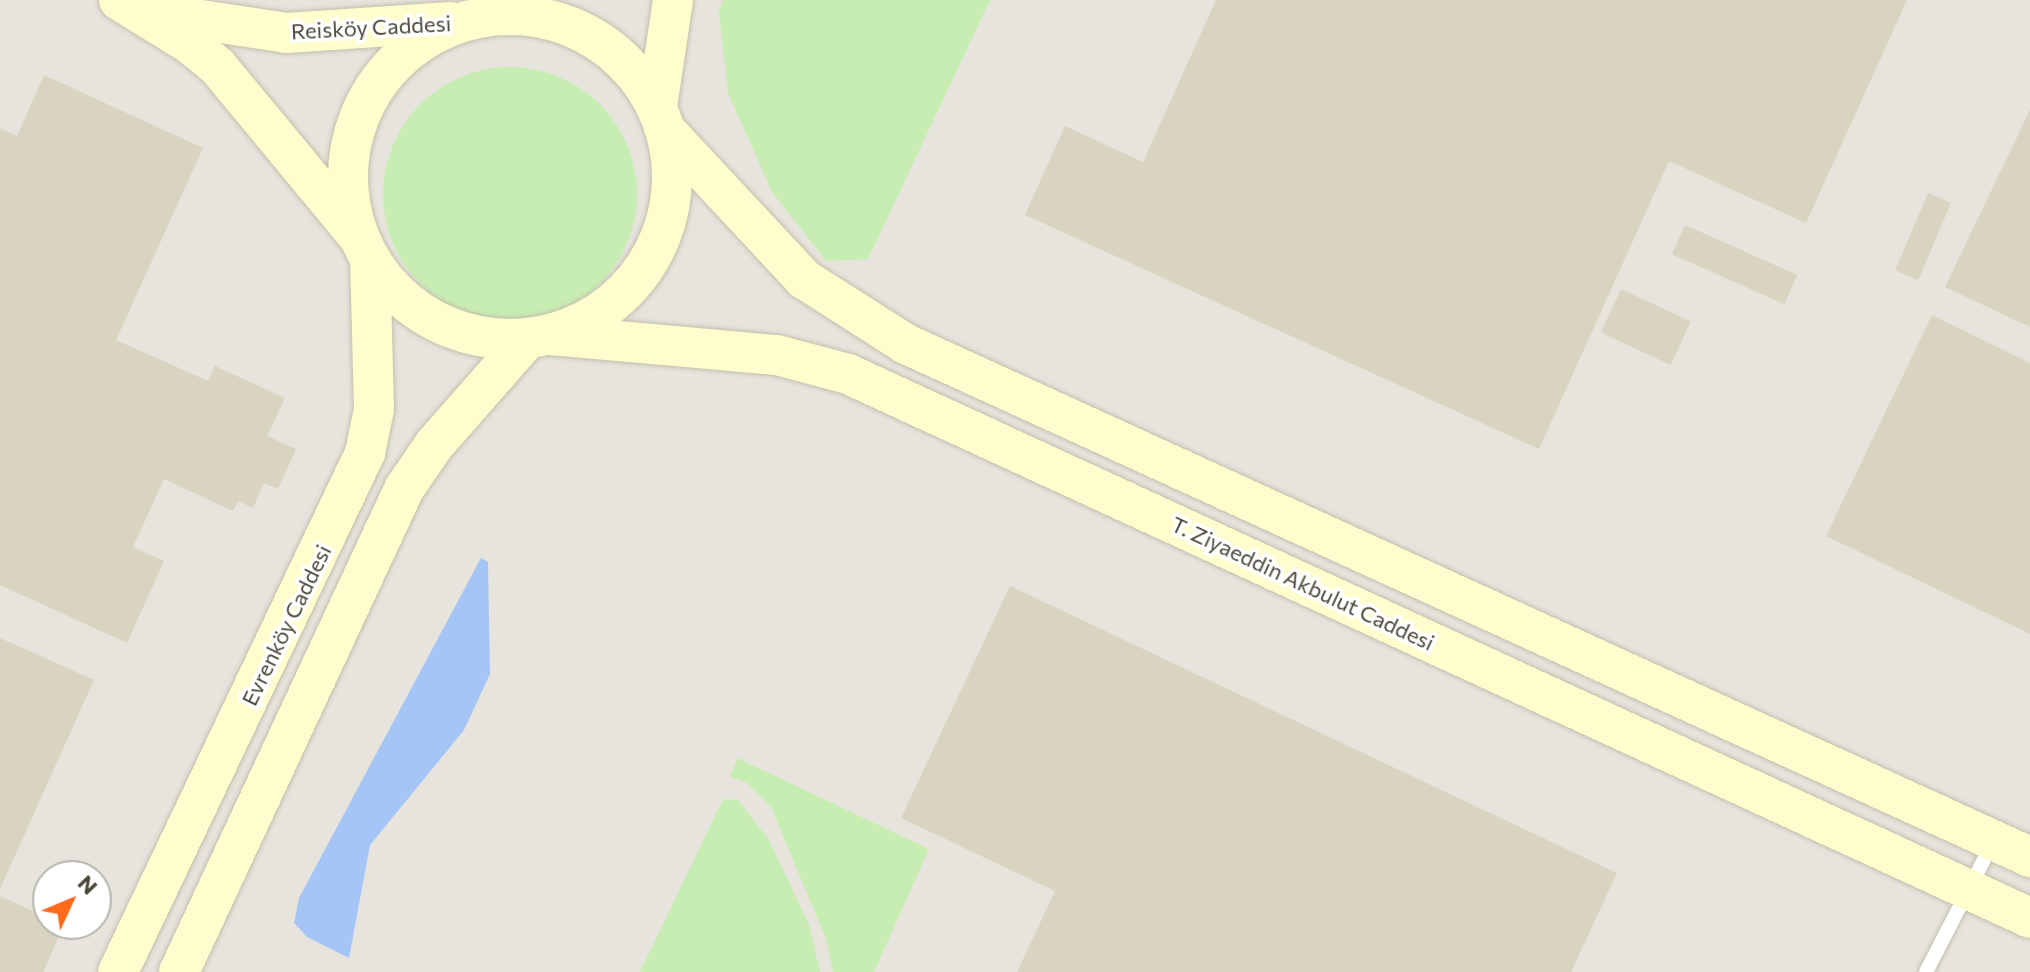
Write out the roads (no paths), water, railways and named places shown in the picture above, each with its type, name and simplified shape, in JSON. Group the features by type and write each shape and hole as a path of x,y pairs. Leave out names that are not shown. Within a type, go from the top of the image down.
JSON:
{"street":[{"path":"179,972 404,489 434,445 539,337 599,314 620,298 652,257 670,209 672,157 662,119 673,0"},
{"name":"Reisköy Caddesi","path":"128,4 184,20 286,33 490,12 539,17 588,34 628,65 662,119"},
{"name":"Reisköy Caddesi","path":"128,4 218,67 366,250"},
{"name":"Evrenköy Caddesi","path":"118,972 365,453 374,409 366,250 348,174 357,123 367,100 398,59 429,37 490,12"},
{"path":"662,119 804,279 906,344 2030,857"},
{"name":"T. Ziyaeddin Akbulut Caddesi","path":"366,250 392,289 431,319 477,336 539,337 764,353 848,374 2030,918"}],"lane":[{"path":"1926,972 1994,841"}],"water":[{"path":"481,558 488,562 490,674 464,730 370,845 349,958 307,937 294,923 299,898"}]}
